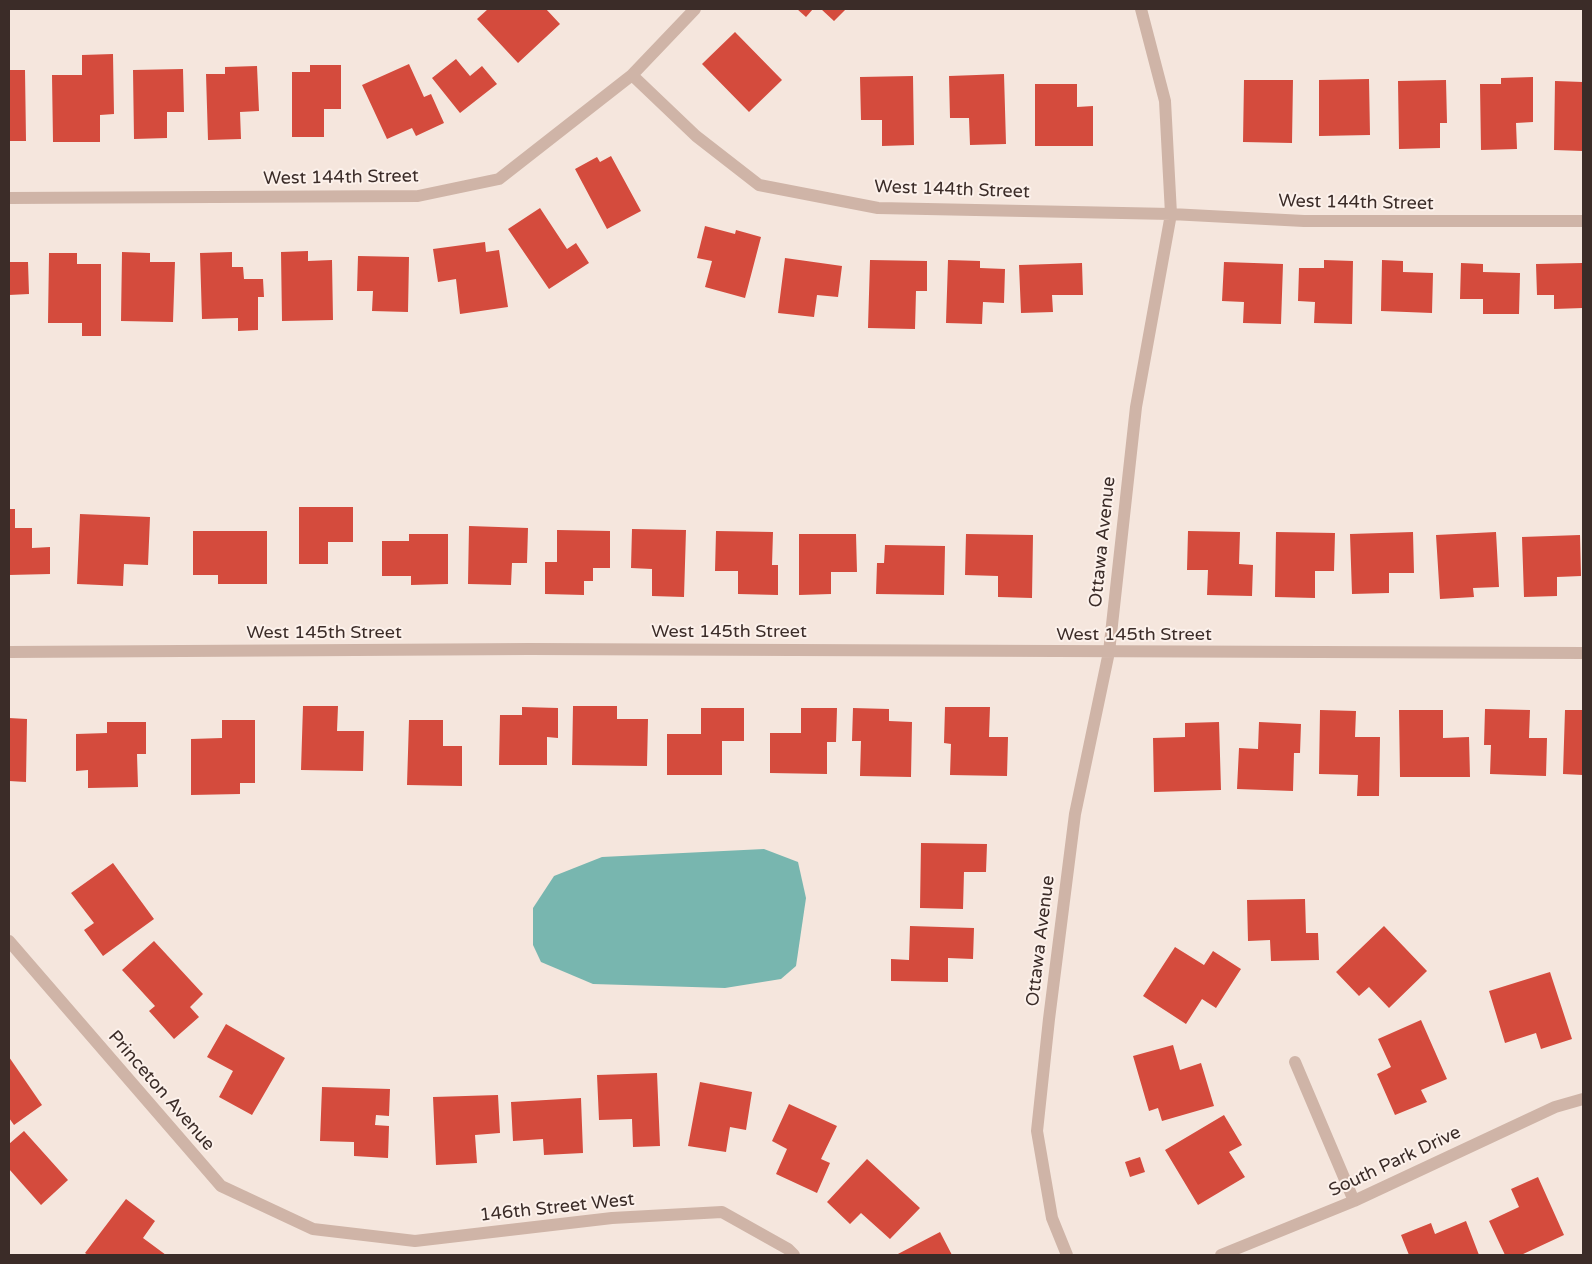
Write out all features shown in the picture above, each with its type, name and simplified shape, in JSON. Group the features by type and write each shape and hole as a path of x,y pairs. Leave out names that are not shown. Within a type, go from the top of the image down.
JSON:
{"street":[{"path":"632,75 695,9"},
{"name":"Ottawa Avenue","path":"1067,1255 1052,1218 1037,1131 1075,814 1108,652 1136,407 1171,214 1165,101 1141,9"},
{"name":"West 144th Street","path":"9,198 418,196 499,179 632,75 696,136 759,185 878,208 1171,214 1304,221 1583,221"},
{"name":"West 145th Street","path":"9,652 539,649 1583,653"},
{"name":"Princeton Avenue","path":"9,940 221,1186 313,1229"},
{"path":"1295,1062 1354,1201"},
{"name":"South Park Drive","path":"1221,1255 1354,1201 1555,1107 1583,1099"},
{"name":"146th Street West","path":"313,1229 415,1241 612,1218 722,1212 788,1249 794,1255"}],"water":[{"path":"764,849 798,862 806,898 796,966 781,979 725,988 593,984 541,962 533,945 533,908 554,876 602,857"}],"building":[{"path":"488,9 546,9 560,24 518,63 477,19"},
{"path":"797,9 813,9 806,17"},
{"path":"821,9 846,9 834,21"},
{"path":"735,32 782,80 749,112 702,64"},
{"path":"113,54 114,114 100,115 100,142 53,142 52,75 82,75 82,55"},
{"path":"456,59 470,76 482,66 497,84 460,113 432,78"},
{"path":"409,64 424,97 431,94 444,123 416,136 412,128 387,139 362,85"},
{"path":"310,65 341,65 341,109 324,109 324,137 292,137 292,72 310,72"},
{"path":"257,66 259,111 240,112 241,139 208,140 206,74 225,74 225,67"},
{"path":"183,69 184,112 167,112 167,138 134,139 133,70"},
{"path":"9,70 25,70 26,141 9,141"},
{"path":"1004,74 1006,144 970,145 969,118 950,118 949,76"},
{"path":"913,76 914,145 882,146 882,120 861,120 860,77"},
{"path":"1533,77 1533,122 1516,123 1517,149 1481,150 1480,84 1501,84 1501,78"},
{"path":"1369,79 1370,135 1319,136 1319,80"},
{"path":"1244,80 1293,80 1292,143 1243,142"},
{"path":"1446,80 1447,123 1440,123 1440,148 1399,149 1398,81"},
{"path":"1555,81 1583,82 1583,151 1554,150"},
{"path":"1035,84 1077,84 1077,107 1093,106 1093,146 1035,146"},
{"path":"611,156 641,211 607,229 575,169 597,157 600,162"},
{"path":"540,208 567,249 576,243 589,263 549,289 508,229"},
{"path":"705,226 735,234 736,230 761,237 745,298 705,287 712,261 697,258"},
{"path":"485,242 486,252 499,250 508,307 460,314 456,279 438,282 433,249"},
{"path":"308,251 308,261 332,260 333,320 282,321 281,252"},
{"path":"122,252 150,253 150,262 175,262 173,322 121,321"},
{"path":"232,252 232,267 243,267 244,279 263,279 264,297 258,297 258,330 238,331 238,318 202,319 200,253"},
{"path":"49,253 77,253 77,264 101,264 101,336 82,336 82,323 48,323"},
{"path":"358,256 409,257 408,312 372,311 373,291 357,291"},
{"path":"785,258 842,266 838,297 817,295 814,317 778,313"},
{"path":"870,260 927,261 927,291 916,291 915,329 868,328"},
{"path":"948,260 980,261 980,268 1005,269 1004,303 983,302 982,324 946,323"},
{"path":"1324,260 1353,261 1352,324 1314,323 1315,302 1298,301 1299,268 1324,268"},
{"path":"1382,260 1403,261 1403,272 1433,273 1432,313 1381,311"},
{"path":"9,262 28,262 29,294 9,295"},
{"path":"1224,262 1283,264 1281,324 1243,323 1244,302 1222,301"},
{"path":"1082,263 1083,295 1052,295 1053,312 1021,313 1019,265"},
{"path":"1461,263 1483,264 1483,272 1520,273 1519,314 1483,314 1483,299 1460,299"},
{"path":"1583,263 1583,308 1554,309 1554,295 1537,295 1536,264"},
{"path":"299,507 353,507 353,542 328,542 328,564 299,564"},
{"path":"9,509 15,509 15,528 32,528 32,548 50,547 50,574 9,575"},
{"path":"80,514 150,517 148,565 124,564 123,586 77,584"},
{"path":"469,526 528,528 527,563 512,563 511,585 468,584"},
{"path":"632,529 686,530 684,597 652,596 652,569 631,568"},
{"path":"557,530 610,531 610,568 593,568 593,581 584,581 584,595 545,594 545,562 557,562"},
{"path":"193,531 267,531 267,584 218,584 218,575 193,575"},
{"path":"716,531 773,532 772,565 778,565 778,595 738,594 738,571 715,571"},
{"path":"1188,531 1240,532 1239,564 1253,565 1252,596 1207,595 1208,570 1187,570"},
{"path":"1276,532 1335,533 1334,571 1315,571 1315,598 1275,597"},
{"path":"1413,532 1414,573 1389,573 1389,593 1352,594 1350,534"},
{"path":"1496,532 1499,587 1473,588 1474,597 1440,599 1436,535"},
{"path":"409,534 448,534 448,584 411,585 411,576 382,576 382,541 409,541"},
{"path":"799,534 856,534 857,572 831,572 831,594 799,595"},
{"path":"966,534 1033,535 1032,598 998,597 998,576 965,575"},
{"path":"1580,535 1581,576 1557,577 1557,596 1524,597 1522,537"},
{"path":"885,545 945,546 944,595 876,594 877,563 884,563"},
{"path":"303,706 338,706 337,731 364,731 363,771 301,770"},
{"path":"573,706 617,706 617,719 648,719 647,766 572,765"},
{"path":"522,707 558,708 558,738 547,737 547,765 499,765 500,715 522,715"},
{"path":"945,707 990,707 989,737 1008,737 1007,776 950,775 951,744 944,743"},
{"path":"701,708 744,708 744,741 722,741 722,775 667,775 667,734 701,734"},
{"path":"801,708 837,708 836,742 827,742 827,774 770,773 770,733 801,733"},
{"path":"853,708 889,709 889,721 912,722 911,777 860,776 861,741 852,741"},
{"path":"1485,709 1530,710 1529,738 1547,738 1546,776 1490,774 1491,745 1484,745"},
{"path":"1320,710 1356,711 1355,737 1380,737 1379,796 1357,796 1358,775 1319,774"},
{"path":"1399,710 1443,710 1443,738 1469,737 1470,777 1400,777"},
{"path":"1565,710 1583,710 1583,775 1563,774"},
{"path":"9,718 27,719 26,782 9,781"},
{"path":"222,720 255,720 255,783 240,783 240,794 191,795 191,739 222,738"},
{"path":"409,720 443,720 443,746 462,746 462,786 407,785"},
{"path":"107,722 146,722 146,754 137,754 138,787 88,788 88,770 76,771 76,734 107,733"},
{"path":"1219,722 1221,790 1154,792 1153,738 1185,737 1185,723"},
{"path":"1259,722 1301,724 1300,753 1294,753 1293,791 1237,789 1239,748 1258,749"},
{"path":"921,843 987,844 986,872 964,872 963,909 920,908"},
{"path":"113,863 154,919 103,956 84,930 94,923 71,893"},
{"path":"1305,899 1306,933 1318,933 1319,960 1271,961 1270,940 1248,941 1247,900"},
{"path":"910,926 974,928 973,959 948,958 948,982 891,981 891,959 909,960"},
{"path":"1384,926 1427,971 1389,1008 1369,987 1359,996 1336,972"},
{"path":"154,941 203,994 190,1007 199,1017 174,1039 149,1011 155,1006 122,970"},
{"path":"1175,947 1204,965 1213,951 1241,969 1216,1008 1202,999 1186,1024 1143,996"},
{"path":"1550,972 1572,1039 1541,1049 1536,1033 1505,1043 1489,991"},
{"path":"1421,1020 1447,1079 1421,1090 1427,1102 1395,1115 1377,1074 1391,1067 1378,1039"},
{"path":"226,1024 285,1058 252,1115 219,1097 233,1071 207,1057"},
{"path":"1173,1045 1180,1070 1201,1063 1214,1106 1162,1121 1158,1108 1149,1111 1133,1056"},
{"path":"9,1057 42,1105 14,1125 9,1118"},
{"path":"657,1073 660,1146 633,1147 632,1119 599,1120 597,1075"},
{"path":"700,1082 752,1092 746,1130 730,1127 726,1152 688,1146"},
{"path":"322,1087 390,1089 389,1116 376,1115 375,1125 389,1126 388,1158 354,1156 354,1142 320,1141"},
{"path":"498,1095 500,1133 475,1135 477,1163 436,1165 433,1097"},
{"path":"581,1098 583,1153 544,1155 543,1139 513,1141 511,1102"},
{"path":"789,1104 837,1126 821,1159 830,1163 817,1193 776,1174 787,1149 772,1141"},
{"path":"1224,1115 1242,1145 1229,1152 1245,1177 1198,1205 1165,1150"},
{"path":"24,1131 68,1180 41,1205 9,1169 9,1144"},
{"path":"1140,1157 1145,1172 1130,1177 1125,1162"},
{"path":"867,1159 920,1208 890,1239 861,1213 850,1224 827,1202"},
{"path":"1538,1177 1564,1235 1521,1255 1505,1255 1489,1221 1519,1207 1511,1189"},
{"path":"126,1199 155,1221 143,1238 166,1255 88,1255 85,1253"},
{"path":"1466,1221 1479,1255 1409,1255 1401,1235 1431,1223 1435,1234"},
{"path":"940,1232 952,1255 896,1255"}]}
